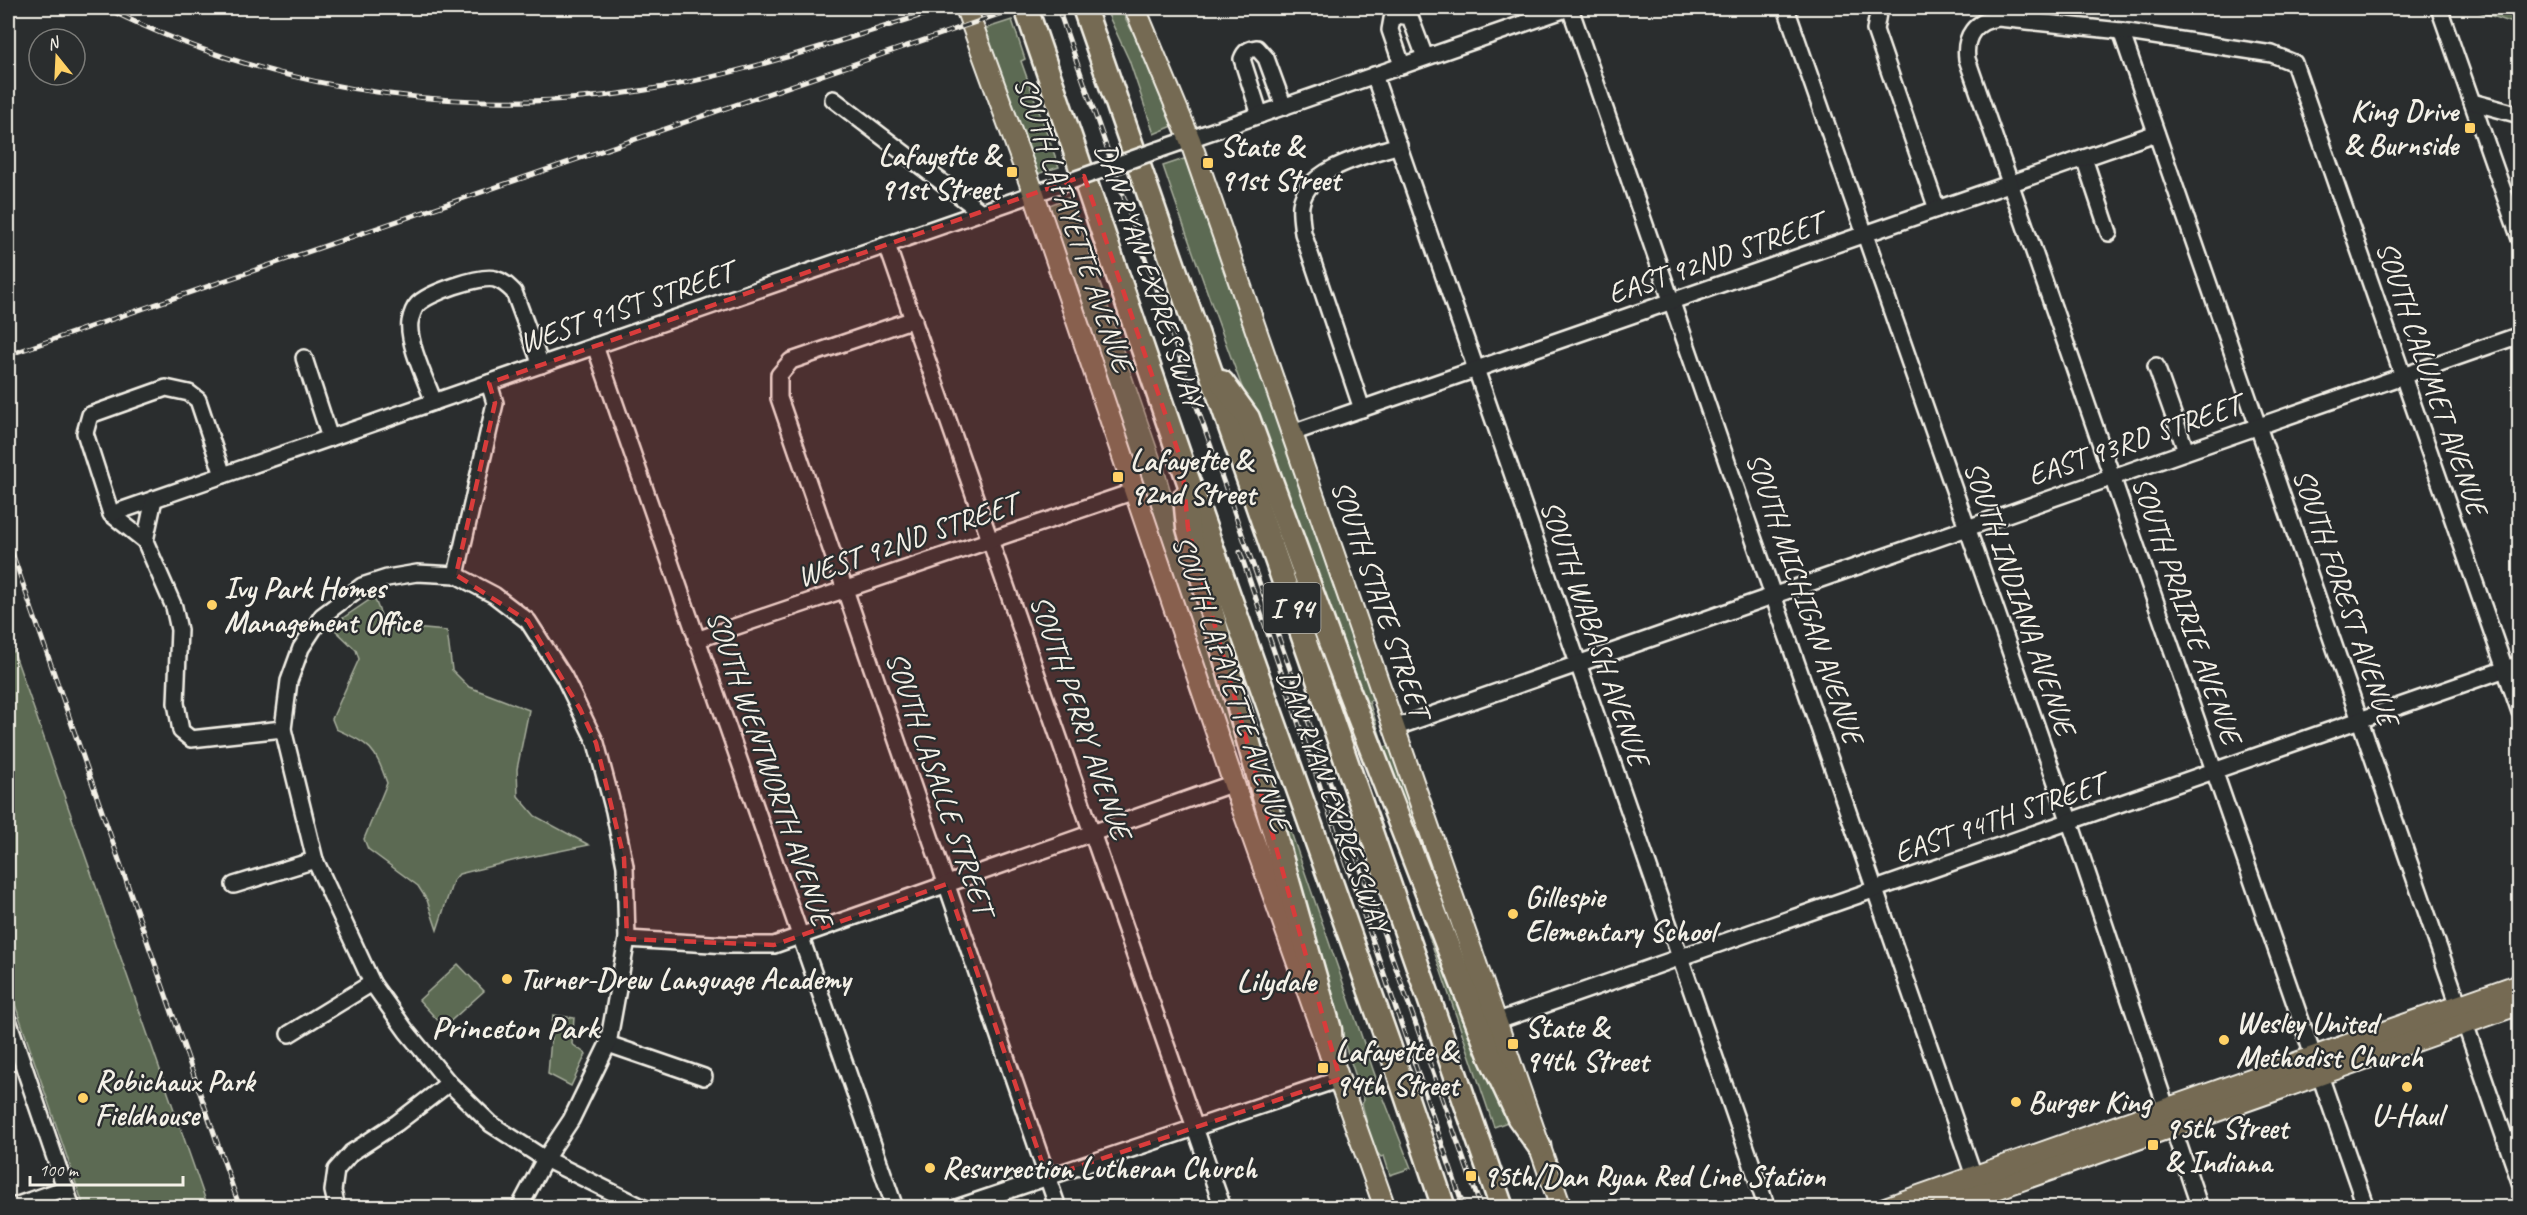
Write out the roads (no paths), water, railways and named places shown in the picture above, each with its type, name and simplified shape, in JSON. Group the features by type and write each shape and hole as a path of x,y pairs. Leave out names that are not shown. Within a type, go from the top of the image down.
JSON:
{"highway":[{"name":"DAN RYAN EXPRESSWAY","path":"1026,8 1182,463 1389,1046 1444,1208"},
{"name":"DAN RYAN EXPRESSWAY","path":"1084,8 1502,1208"},
{"path":"1207,360 1248,418 1340,668 1491,1058 1519,1118 1539,1146"},
{"path":"1182,463 1188,528 1330,1030 1331,1053"}],"main road":[{"name":"SOUTH LAFAYETTE AVENUE","path":"966,8 1034,194 1234,783 1385,1208"},
{"name":"SOUTH STATE STREET","path":"1134,9 1190,140 1561,1208"},
{"path":"1942,1208 2169,1117 2461,1014 2520,984"},
{"path":"2461,1014 2520,1004"},
{"path":"1885,1208 1980,1192"}],"street":[{"name":"WEST 91ST STREET","path":"111,514 1569,8"},
{"name":"SOUTH MICHIGAN AVENUE","path":"1569,8 1980,1192"},
{"name":"SOUTH INDIANA AVENUE","path":"1786,8 2069,821 2200,1208"},
{"path":"1879,8 1875,30 1937,209"},
{"path":"2439,8 2520,239"},
{"path":"1402,65 1390,30 1392,19 1398,15 1410,17 1425,57"},
{"name":"SOUTH PRAIRIE AVENUE","path":"2121,31 1998,18 1986,20 1972,30 1967,40 1967,59 2366,1208"},
{"name":"SOUTH CALUMET AVENUE","path":"2121,31 2272,54 2294,63 2403,375 2512,666 2520,712"},
{"name":"SOUTH FOREST AVENUE","path":"2121,31 2520,1182"},
{"path":"1260,115 1242,59 1244,53 1250,49 1257,48 1266,58 1284,107"},
{"name":"SOUTH WABASH AVENUE","path":"1374,75 1767,1208"},
{"path":"833,99 981,212"},
{"path":"2472,102 2520,115"},
{"name":"EAST 92ND STREET","path":"1292,433 2156,133"},
{"path":"1362,409 1303,233 1301,205 1306,192 1323,174 1335,167 1399,145"},
{"path":"2084,158 2109,233"},
{"name":"SOUTH PERRY AVENUE","path":"887,245 1223,1208"},
{"path":"434,402 411,335 410,323 416,305 429,296 482,278 494,278 506,284 514,292 541,365"},
{"name":"SOUTH LASALLE STREET","path":"914,319 800,356 791,361 779,375 779,398 1058,1208"},
{"name":"EAST 93RD STREET","path":"1394,728 2520,335"},
{"name":"SOUTH WENTWORTH AVENUE","path":"595,346 895,1208"},
{"path":"304,358 330,438"},
{"path":"2156,366 2186,451"},
{"path":"456,575 495,403 489,383"},
{"path":"223,475 198,400 189,393 166,388 90,415 86,436 111,514 146,541 174,607 179,630 176,702 181,731 191,739 283,729"},
{"name":"WEST 92ND STREET","path":"696,640 1134,491"},
{"path":"146,541 154,499"},
{"path":"519,1208 545,1159 571,1120 608,1044 627,939 624,858 599,753 564,677 528,621 494,595 456,575 417,573 387,578 362,586 322,616 295,661 289,681 283,729 315,860 372,983 406,1032 449,1083 491,1124 545,1159 644,1208"},
{"name":"EAST 94TH STREET","path":"1496,1022 2512,666"},
{"path":"627,939 728,945 774,945 1234,783"},
{"path":"234,885 315,860"},
{"path":"289,1034 372,983"},
{"path":"8,1020 72,1208"},
{"path":"608,1044 704,1077"},
{"path":"956,1208 1340,1078"},
{"path":"337,1208 333,1191 336,1170 351,1153 397,1123 449,1083"},
{"path":"9,1208 66,1188"}],"railway":[{"path":"106,8 174,38 244,63 316,81 389,94 463,100 537,101 611,95 717,76 945,8"},
{"path":"8,355 1017,8"},
{"path":"1058,8 1481,1208"},
{"path":"8,541 240,1208"},
{"path":"1240,552 1464,1208"}],"place":[{"name":"King Drive & Burnside","path":"2470,128"},
{"name":"State & 91st Street","path":"1208,163"},
{"name":"Lafayette & 91st Street","path":"1012,172"},
{"name":"Lafayette & 92nd Street","path":"1118,477"},
{"name":"Ivy Park Homes Management Office","path":"212,605"},
{"name":"Gillespie Elementary School","path":"1513,914"},
{"name":"Turner-Drew Language Academy","path":"507,979"},
{"name":"Wesley United Methodist Church","path":"2224,1040"},
{"name":"State & 94th Street","path":"1513,1044"},
{"name":"Lafayette & 94th Street","path":"1323,1068"},
{"name":"U-Haul","path":"2407,1087"},
{"name":"Robichaux Park Fieldhouse","path":"83,1098"},
{"name":"Burger King","path":"2016,1102"},
{"name":"95th Street & Indiana","path":"2153,1145"},
{"name":"Resurrection Lutheran Church","path":"930,1168"},
{"name":"95th/Dan Ryan Red Line Station","path":"1471,1176"}],"district":[{"name":"Lilydale","path":"1276,980"},
{"name":"Princeton Park","path":"515,1027"}]}
